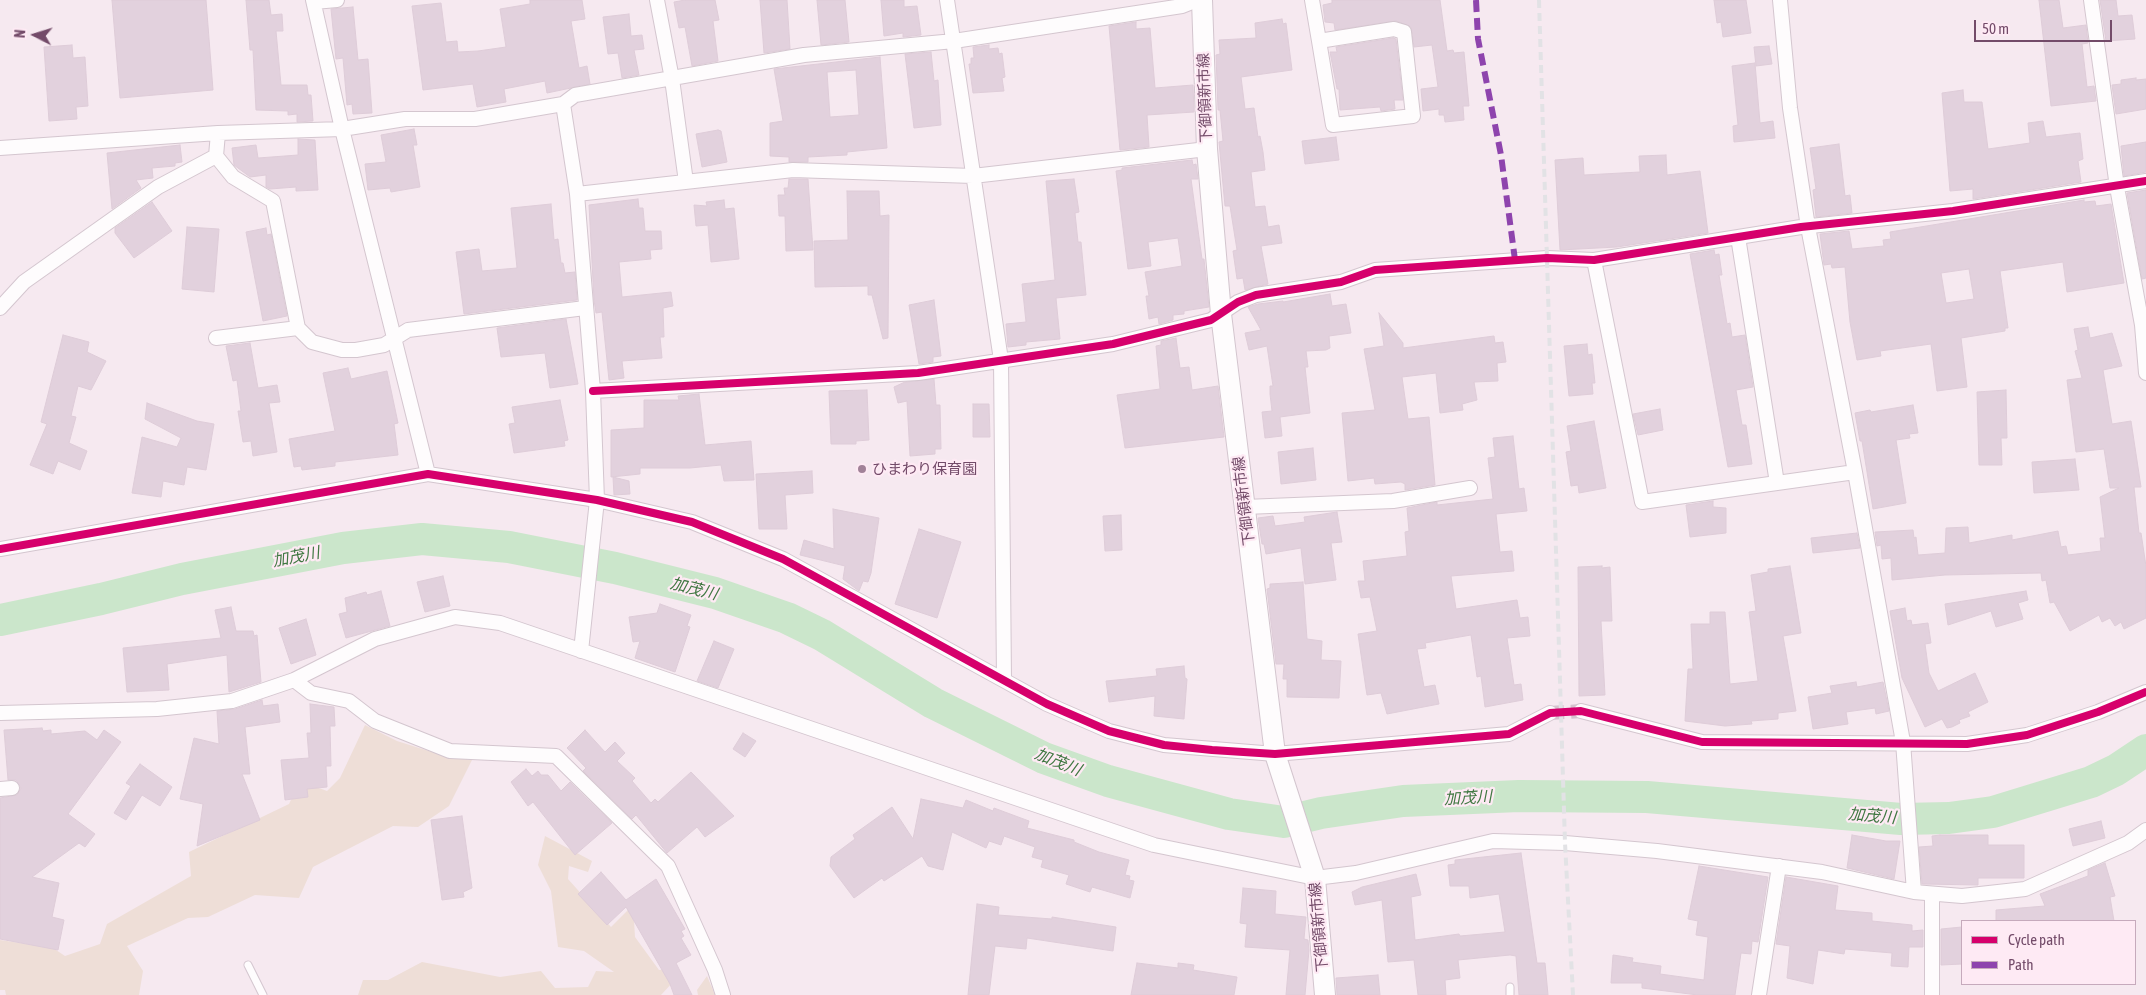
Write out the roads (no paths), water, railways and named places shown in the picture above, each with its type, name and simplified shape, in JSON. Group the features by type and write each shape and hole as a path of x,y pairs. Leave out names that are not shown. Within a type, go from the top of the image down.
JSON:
{"main road":[{"name":"下御領新市線","path":"1202,0 1207,148 1221,314 1277,761 1312,868 1325,995"}],"street":[{"path":"337,0 314,1 342,129 428,474"},
{"path":"657,0 672,79 686,182"},
{"path":"947,0 1001,360 1004,680"},
{"path":"0,148 218,133 342,129 405,119 476,119 563,104 575,94 804,55 954,41 1182,6 1197,0"},
{"path":"1312,0 1333,125 1413,116 1404,32 1394,30 1319,41"},
{"path":"1780,0 1790,108 1808,227 1855,472 1903,748 1914,892"},
{"path":"2091,0 2117,187 2140,286 2146,373"},
{"path":"563,104 577,194 593,391 597,505 581,651"},
{"path":"218,133 216,156 233,177 273,201 298,328 312,342 342,350 384,345 408,330 585,308"},
{"path":"577,194 793,170 973,176 1207,148"},
{"path":"0,308 24,282 150,193 216,156"},
{"path":"593,391 918,373 1113,344 1211,320 1238,302 1256,295 1341,282 1374,270 1547,258 1594,260 1808,227 1954,211 2146,181"},
{"path":"1738,237 1777,483"},
{"path":"1594,260 1642,502 1855,472"},
{"path":"216,338 298,328"},
{"path":"0,549 428,474 692,522 783,559 1047,704 1109,731 1164,745 1277,761 1509,734 1550,713"},
{"path":"1245,507 1393,501 1470,488"},
{"path":"0,713 157,709 232,701 294,680 375,639 455,617 500,623 1154,845 1312,868 1356,873 1493,841 1566,843 1639,849 1779,866 1822,872 1914,892 1962,896 2025,889 2128,843 2146,830"},
{"path":"294,680 311,693 349,701 375,721 450,751 556,756 668,866 715,970 723,995"},
{"path":"1581,710 1702,742 1903,748 1967,744 2027,735 2098,712 2146,692"},
{"path":"1759,995 1779,866"},
{"path":"1932,894 1932,995"}],"lane":[{"path":"248,965 263,995"},
{"path":"1510,987 1510,995"}],"waterway":[{"name":"加茂川","path":"0,620 101,599 182,579 343,548 422,539 509,547 615,568 715,593 787,618 822,635 933,703 1044,758 1108,781 1229,814 1284,822 1321,813 1403,801 1519,796 1647,797 1901,819 1949,818 1993,812 2091,782 2116,770 2146,750"}],"tunnel":[{"path":"1550,713 1581,711"}],"railway":[{"path":"1539,0 1565,843 1573,995"}],"place":[{"name":"ひまわり保育園","path":"862,469"}]}
